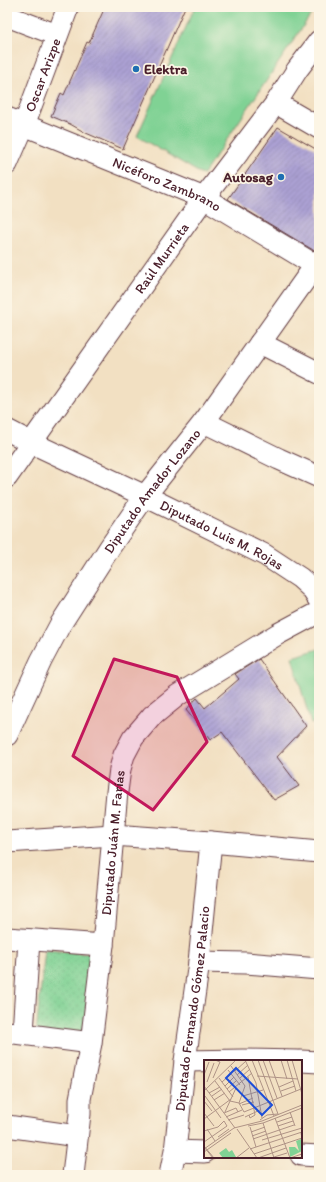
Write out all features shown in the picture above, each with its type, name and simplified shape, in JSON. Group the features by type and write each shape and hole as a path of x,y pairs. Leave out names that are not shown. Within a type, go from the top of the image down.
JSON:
{"street":[{"name":"Oscar Arizpe","path":"7,164 15,122 58,35 68,7"},
{"path":"7,16 58,35"},
{"name":"Raúl Murrieta","path":"7,477 204,198 276,103 297,70 319,41"},
{"path":"276,103 319,128"},
{"name":"Nicéforo Zambrano","path":"15,122 204,198 318,264"},
{"name":"Diputado Amador Lozano","path":"7,735 41,661 60,625 110,547 145,496 204,422 318,264"},
{"path":"260,343 319,373"},
{"path":"204,422 319,477"},
{"name":"Diputado Luis M. Rojas","path":"7,430 265,554 300,578 311,588 319,600"},
{"name":"Diputado Juán M. Farías","path":"73,1175 78,1136 80,1099 91,1043 103,945 116,792 124,755 133,738 152,716 178,695 278,634 319,612"},
{"path":"7,842 113,835 319,852"},
{"name":"Diputado Fernando Gómez Palacio","path":"170,1175 175,1151 185,1061 199,962 211,842"},
{"path":"7,938 103,945"},
{"path":"29,940 15,1032 91,1043"},
{"path":"199,962 246,963 319,969"},
{"path":"185,1061 204,1061"},
{"path":"302,1061 319,1062"},
{"path":"7,1126 78,1136"},
{"path":"175,1151 204,1152"},
{"path":"302,1155 319,1156"}],"highlighted area":[{"path":"114,659 177,677 207,742 153,810 73,756"}],"green space":[{"path":"195,7 316,7 203,175 137,136"},
{"path":"319,649 319,721 311,724 292,657"},
{"path":"45,950 92,954 83,1038 36,1033"}],"building":[{"path":"105,7 185,7 123,149 51,116 61,93 64,95 87,42 89,43"},
{"name":"Autosag","path":"278,127 319,151 319,248 313,250 228,199"},
{"path":"259,659 306,726 277,757 299,786 274,800 222,732 210,740 186,710 197,698 205,708 239,679 235,674"}],"place":[{"name":"Elektra","path":"136,69"},
{"name":"Autosag","path":"281,177"}]}
